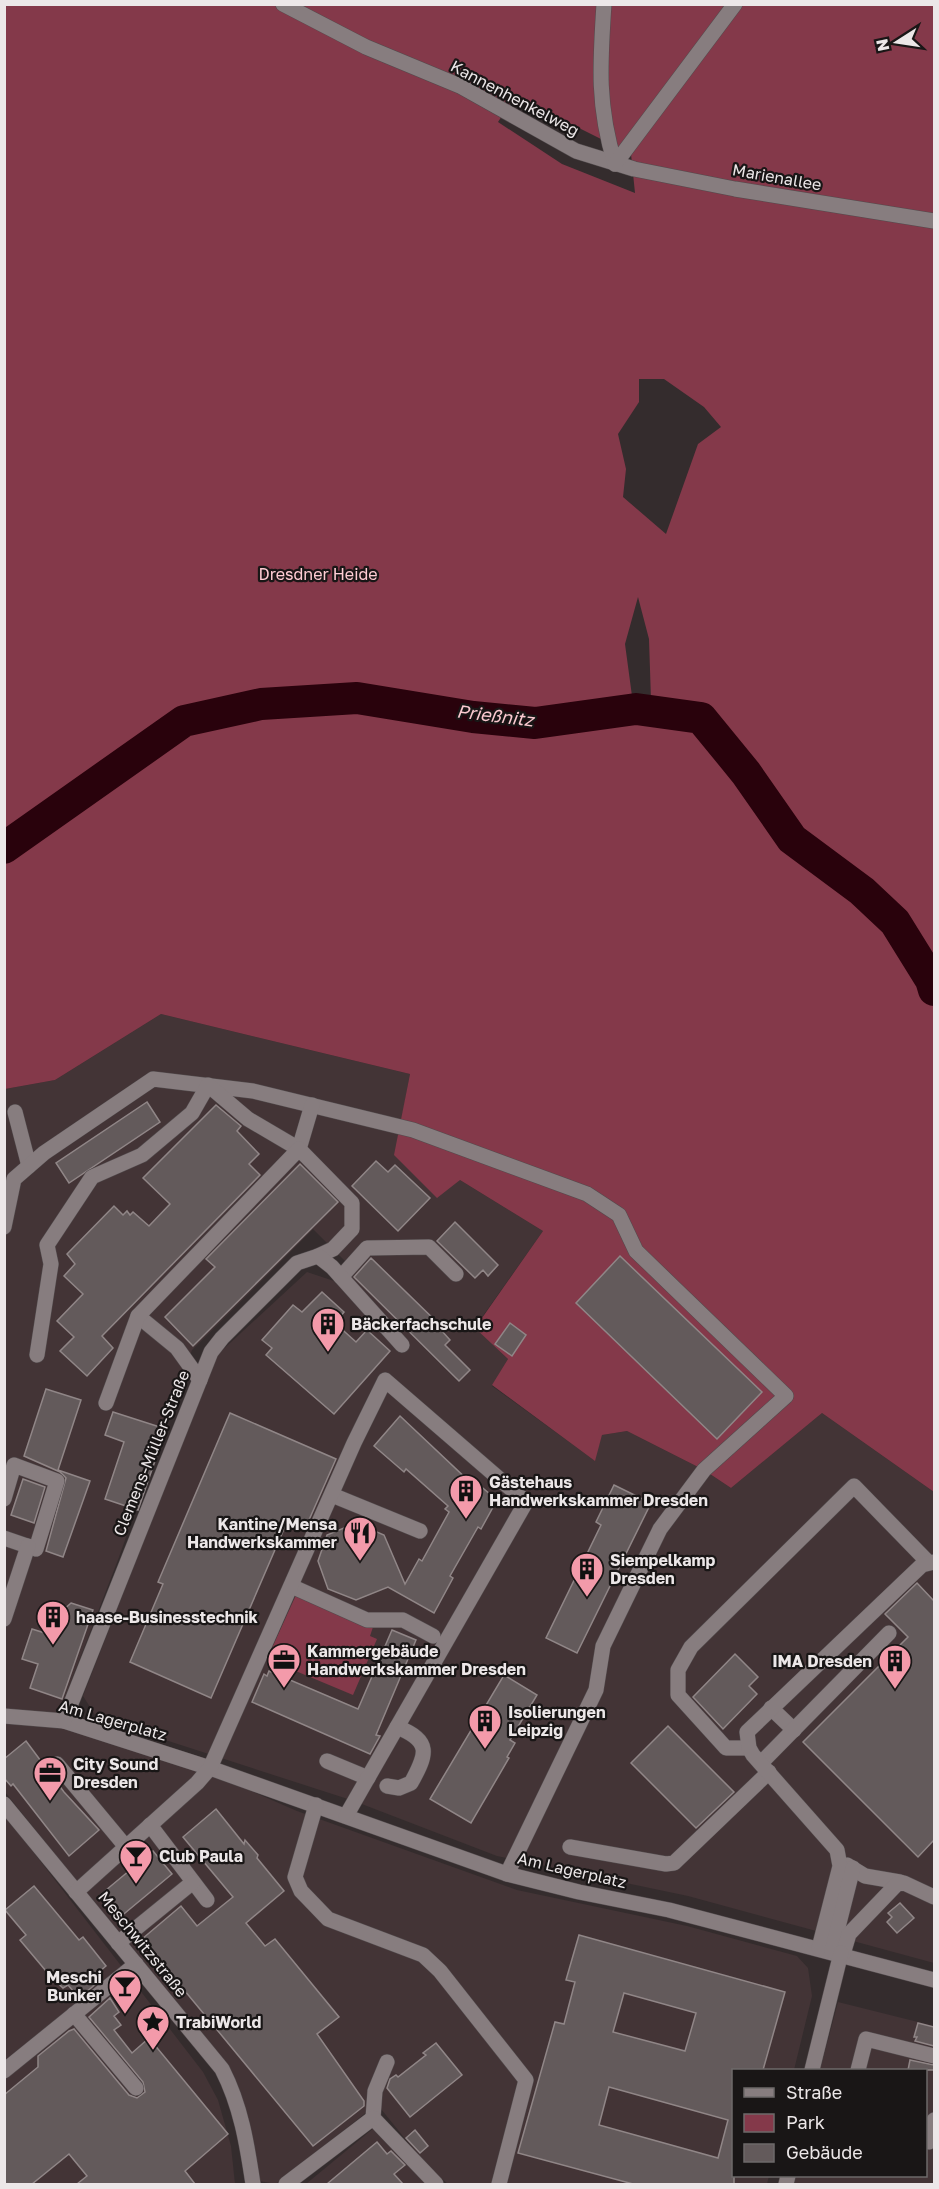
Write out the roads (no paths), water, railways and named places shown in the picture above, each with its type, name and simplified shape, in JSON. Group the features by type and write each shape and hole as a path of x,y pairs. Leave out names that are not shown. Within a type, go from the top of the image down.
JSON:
{"street":[{"name":"Kannenhenkelweg","path":"283,4 366,48 460,86 576,152 615,164"},
{"path":"604,4 601,104 604,129 615,164"},
{"path":"615,164 735,4"},
{"name":"Marienallee","path":"615,164 735,189 934,221"},
{"path":"4,1227 6,1206 15,1179 29,1166 153,1079 253,1091 414,1130 587,1194 619,1215 636,1251 786,1396 704,1470 660,1529 603,1646 596,1690 507,1874"},
{"path":"208,1085 248,1119 299,1149"},
{"path":"37,1355 51,1264 47,1245 68,1210 92,1177 142,1155 192,1113 208,1085"},
{"path":"106,1403 138,1316 299,1149 312,1105"},
{"path":"15,1112 29,1166"},
{"name":"Clemens-Müller-Straße","path":"64,1721 211,1352 222,1338 297,1263 333,1249 352,1229 352,1203 299,1149"},
{"path":"337,1272 367,1248 429,1247 456,1274"},
{"path":"318,1256 337,1272 402,1345"},
{"path":"138,1316 177,1348 200,1380"},
{"path":"76,1892 197,1783 210,1768 385,1380 526,1502 346,1816"},
{"path":"4,1499 14,1465 57,1480 36,1550 4,1538"},
{"path":"748,1748 726,1748 678,1695 678,1670 691,1647 854,1486 931,1562"},
{"path":"332,1495 420,1531"},
{"path":"4,1619 28,1546"},
{"path":"834,1951 840,1859 834,1844 748,1748 747,1732 922,1564 931,1562"},
{"path":"291,1586 367,1620 404,1620 433,1636"},
{"path":"570,1847 666,1864 674,1863 765,1767 794,1730 889,1634"},
{"path":"842,1641 862,1661"},
{"path":"771,1708 794,1730"},
{"name":"Am Lagerplatz","path":"4,1716 64,1721 210,1768 507,1874 579,1892 669,1910 834,1951 934,1980"},
{"path":"387,1786 399,1788 411,1783 424,1759 423,1745 413,1734 397,1727"},
{"path":"327,1761 368,1778"},
{"path":"57,1764 126,1847"},
{"name":"Meschwitzstraße","path":"4,1804 222,2069 234,2093 248,2144 253,2184"},
{"path":"316,1805 295,1877 301,1891 328,1919 423,1955 440,1971 526,2080 499,2184"},
{"path":"150,1826 207,1900"},
{"path":"840,1859 865,1876 900,1882 934,1897"},
{"path":"812,2069 834,1951 853,1869"},
{"path":"118,1943 193,1882"},
{"path":"834,1951 900,1882"},
{"path":"4,2071 136,1964"},
{"path":"74,2014 136,2088"},
{"path":"858,2069 866,2040 934,2056"},
{"path":"387,2062 375,2091 373,2118 436,2184"},
{"path":"286,2184 373,2118"},
{"path":"927,2141 929,2142 934,2120"}],"waterway":[{"name":"Prießnitz","path":"4,848 184,721 261,704 357,698 473,717 535,723 636,709 701,718 746,773 792,839 862,891 895,922 931,980 934,990"}],"place":[{"name":"Bäckerfachschule","path":"328,1353"},
{"name":"Gästehaus Handwerkskammer Dresden","path":"466,1520"},
{"name":"Kantine/Mensa Handwerkskammer","path":"360,1562"},
{"name":"Siempelkamp Dresden","path":"587,1598"},
{"name":"haase-Businesstechnik","path":"53,1646"},
{"name":"Kammergebäude Handwerkskammer Dresden","path":"284,1689"},
{"name":"IMA Dresden","path":"895,1690"},
{"name":"Isolierungen Leipzig","path":"485,1750"},
{"name":"City Sound Dresden","path":"50,1802"},
{"name":"Club Paula","path":"136,1885"},
{"name":"Meschi Bunker","path":"125,2015"},
{"name":"TrabiWorld","path":"153,2051"}],"park label":[{"name":"Dresdner Heide","path":"318,574"}]}
